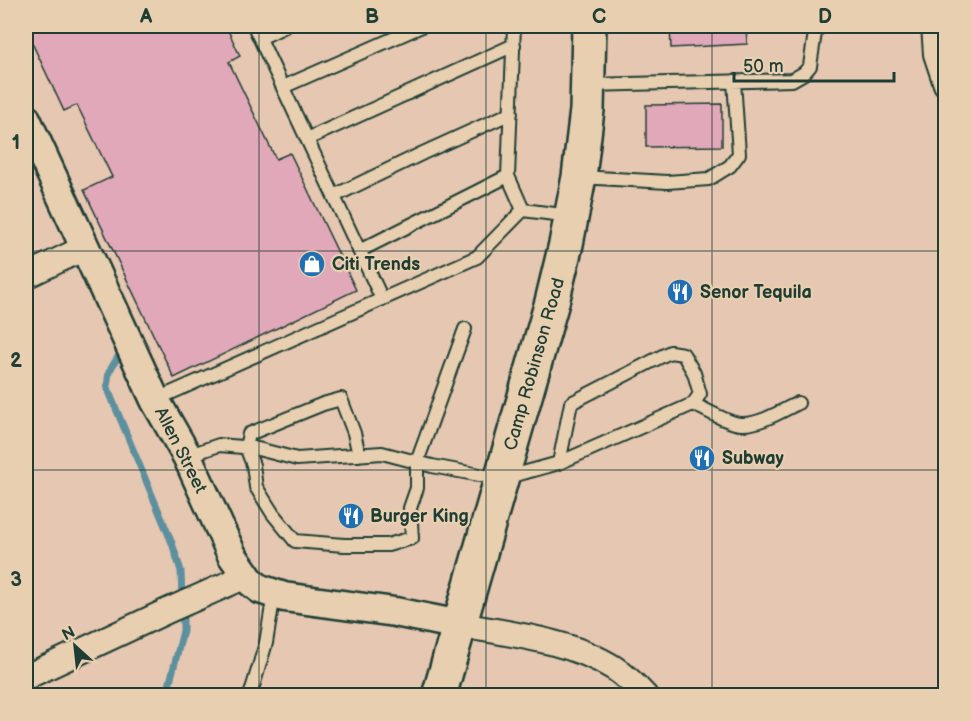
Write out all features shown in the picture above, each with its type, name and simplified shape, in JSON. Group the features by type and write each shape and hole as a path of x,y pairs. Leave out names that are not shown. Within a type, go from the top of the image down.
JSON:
{"main road":[{"name":"Camp Robinson Road","path":"439,696 552,302 566,244 579,177 587,110 590,26"}],"street":[{"path":"934,26 936,54 945,84"},
{"name":"Allen Street","path":"26,119 155,400 187,456 232,555 246,576 260,590 284,597 395,612 459,625"},
{"path":"26,276 84,248"},
{"path":"26,677 246,576"},
{"path":"459,625 516,635 584,653 613,667 628,678 645,696"}],"lane":[{"path":"254,26 382,299"},
{"path":"260,38 285,26"},
{"path":"283,87 422,26"},
{"path":"514,26 508,176 524,210"},
{"path":"588,85 792,80 804,73 810,66 816,26"},
{"path":"307,139 514,45"},
{"path":"579,177 667,182 709,179 730,166 739,154 734,81"},
{"path":"334,196 511,113"},
{"path":"359,251 508,176"},
{"path":"524,210 571,217"},
{"path":"155,400 477,257 524,210"},
{"path":"359,454 341,399 249,434 246,447 253,465 256,487 273,514 295,541 388,546 412,538 410,508 417,488 417,462 465,329"},
{"path":"187,456 219,445 254,448 297,459 382,453 501,479 559,463 693,404 700,393 694,373 683,354 670,352 571,403 559,463"},
{"path":"693,404 740,424 765,419 798,403"},
{"path":"250,696 266,643 274,594"}],"building":[{"path":"26,26 226,26 240,56 229,62 276,159 290,153 356,290 174,378 84,190 112,177 77,105 64,111"},
{"path":"670,26 746,26 747,44 671,48"},
{"path":"722,104 722,146 646,147 646,105"}],"waterway":[{"path":"119,355 109,372 107,387 172,543 181,571 182,599"},
{"path":"163,696 169,686 183,631 183,610"}],"place":[{"name":"Citi Trends","path":"312,264"},
{"name":"Senor Tequila","path":"680,292"},
{"name":"Subway","path":"702,458"},
{"name":"Burger King","path":"351,516"}]}
